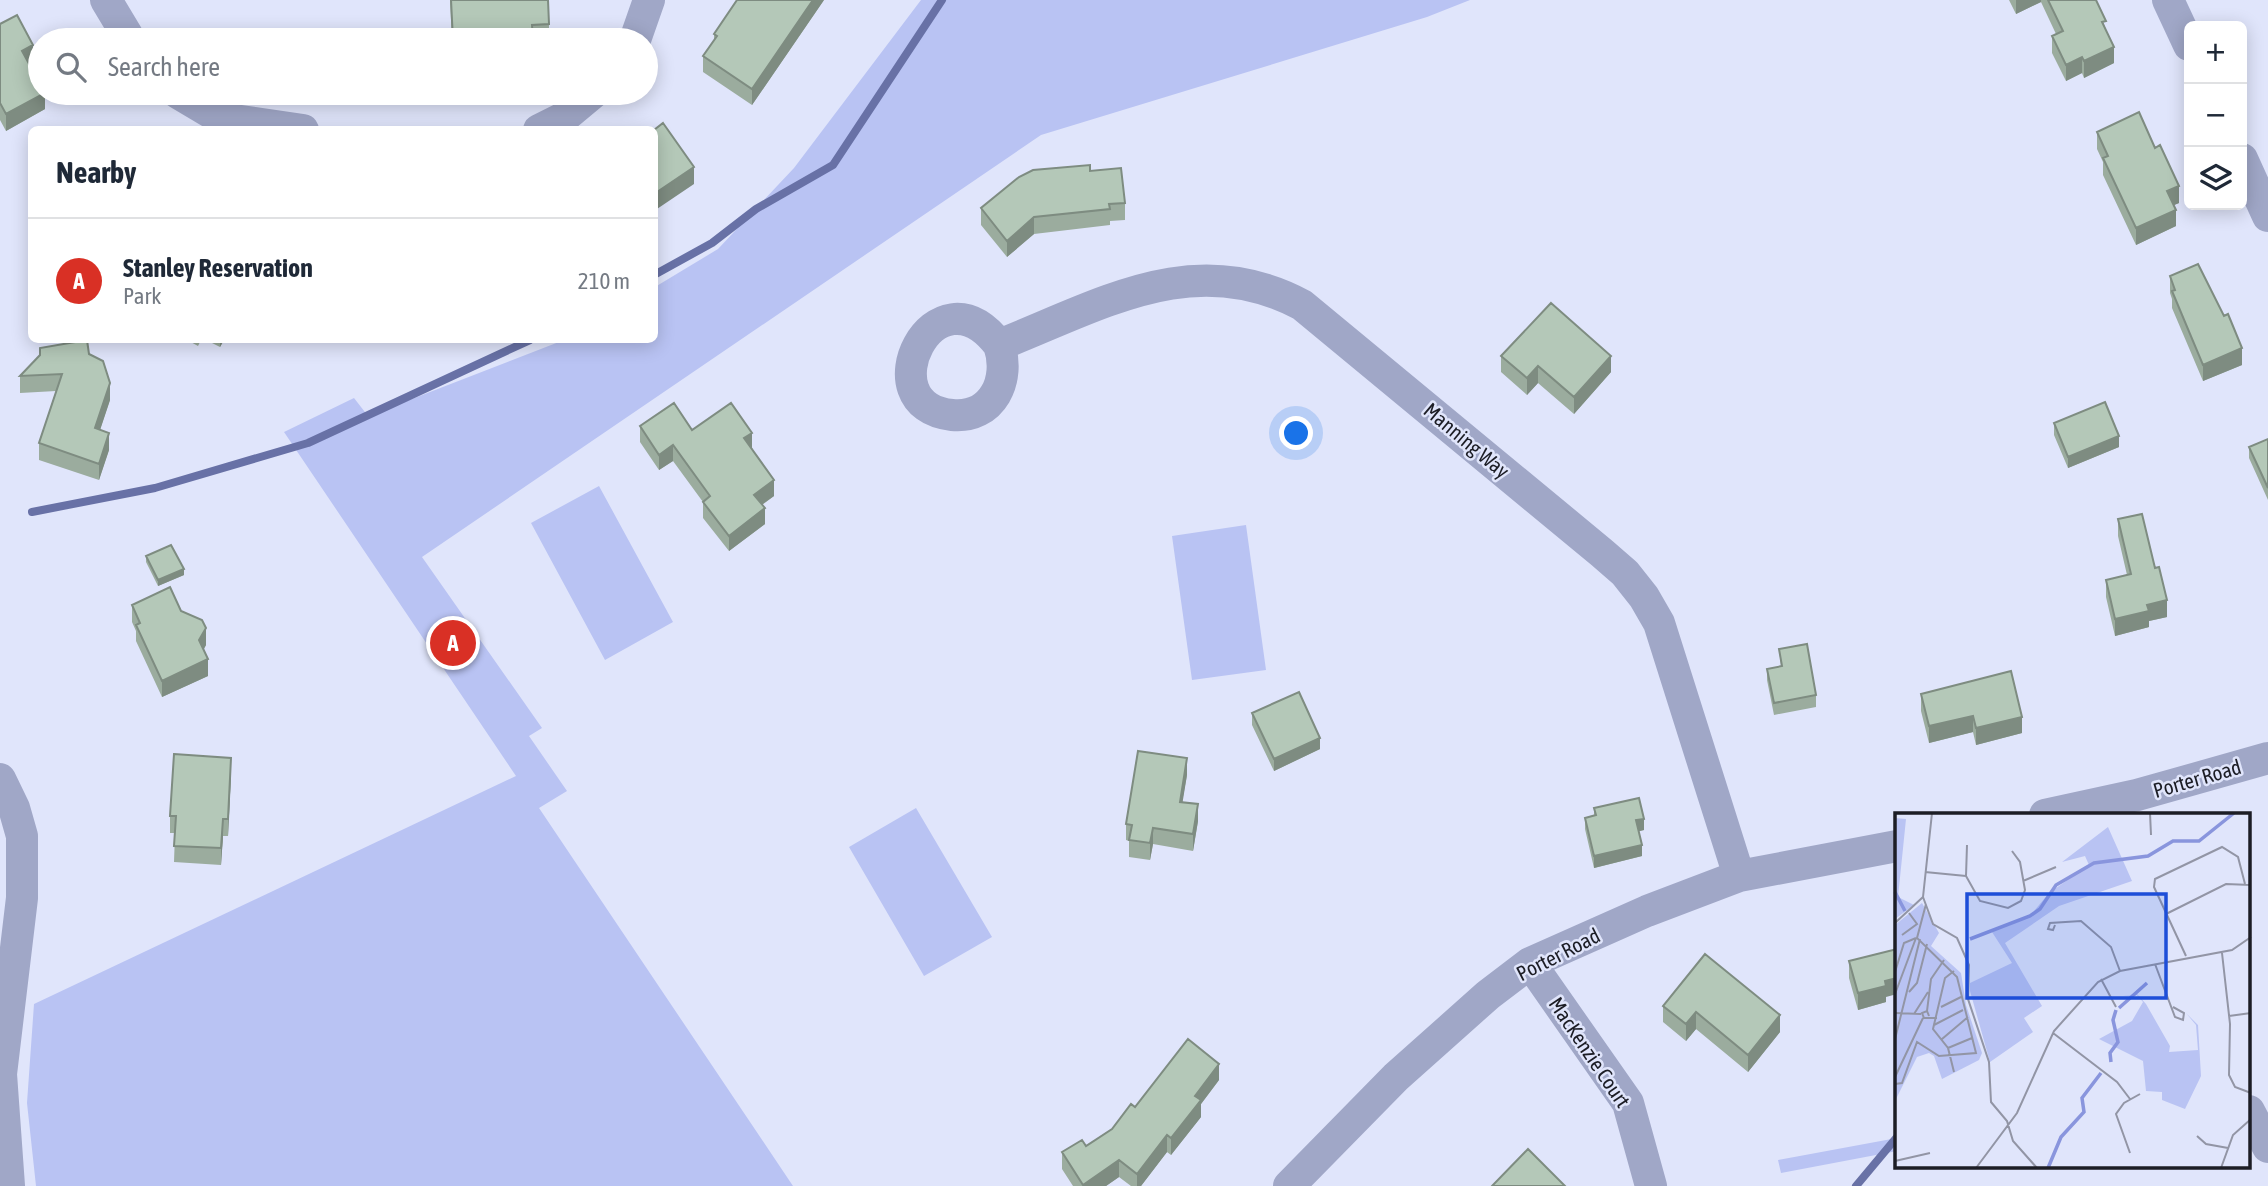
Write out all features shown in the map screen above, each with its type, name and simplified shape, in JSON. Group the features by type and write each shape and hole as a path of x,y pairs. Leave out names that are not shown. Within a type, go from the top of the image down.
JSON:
{"street":[{"path":"106,0 123,28"},
{"path":"639,28 649,0"},
{"path":"2168,0 2184,34"},
{"path":"198,105 220,118 275,126"},
{"path":"548,126 579,105"},
{"path":"2247,170 2268,216"},
{"name":"Manning Way","path":"999,345 1136,290 1184,279 1253,284 1302,305 1602,553 1644,597 1670,651 1739,876"},
{"name":"Porter Road","path":"2064,813 2139,805 2268,758"},
{"path":"0,779 14,807 22,836 22,898 1,1074 9,1186"},
{"name":"Porter Road","path":"1289,1186 1396,1077 1488,995 1530,963 1647,911 1739,876 1895,846"},
{"name":"MacKenzie Court","path":"1530,963 1628,1103 1651,1186"},
{"path":"2250,1113 2268,1147"}],"shaded area":[{"path":"921,0 1470,0 1427,17 1041,135 422,557 542,728 529,736 567,791 539,808 793,1186 36,1186 27,1103 34,1004 516,776 284,432 354,398 368,416 556,343 658,343 658,285 718,249 794,168"},
{"path":"599,486 673,622 605,660 531,523"},
{"path":"1246,525 1266,670 1192,680 1172,536"},
{"path":"916,808 992,937 924,976 849,847"},
{"path":"1895,1138 1895,1151 1781,1173 1778,1160"}],"building":[{"path":"451,0 548,0 549,24 532,25 532,28 452,28"},
{"path":"737,0 813,0 752,89 703,56"},
{"path":"2048,0 2096,0 2106,21 2102,22 2114,47 2084,61 2082,57 2066,65 2052,36 2063,31"},
{"path":"17,15 28,36 28,48 22,51 28,62 28,102 6,114 0,103 0,24"},
{"path":"2139,112 2155,148 2160,145 2179,186 2167,191 2176,210 2136,228 2103,158 2108,156 2097,132"},
{"path":"663,123 694,167 658,191 658,127"},
{"path":"1090,165 1090,171 1121,168 1125,203 1109,204 1110,209 1034,217 1007,241 981,208 1019,177 1033,170"},
{"path":"2198,264 2224,316 2228,314 2242,348 2203,365 2172,291 2175,290 2170,276"},
{"path":"1551,303 1611,356 1574,397 1538,366 1527,378 1501,356"},
{"path":"87,343 89,354 103,361 110,383 95,428 109,433 99,464 39,443 62,374 20,376 40,355 40,348"},
{"path":"2105,402 2119,436 2068,457 2054,423"},
{"path":"674,403 692,430 731,403 752,433 744,438 774,480 754,495 765,508 729,536 703,502 710,496 673,445 659,455 640,426"},
{"path":"2268,439 2268,488 2249,447"},
{"path":"2142,514 2155,568 2159,567 2167,600 2147,605 2149,611 2115,619 2106,580 2131,574 2118,519"},
{"path":"171,545 184,569 158,580 146,556"},
{"path":"170,587 181,611 202,620 206,628 199,640 208,659 162,681 136,625 140,623 132,605"},
{"path":"1807,644 1816,695 1774,703 1767,669 1782,666 1779,649"},
{"path":"2011,671 2022,717 1976,728 1973,716 1929,726 1921,694"},
{"path":"1299,692 1320,738 1274,759 1252,713"},
{"path":"1138,751 1187,758 1180,802 1198,804 1193,834 1153,828 1150,843 1129,840 1132,825 1126,824"},
{"path":"174,754 231,758 228,819 223,819 221,848 174,846 176,816 170,816"},
{"path":"1639,798 1644,819 1636,820 1642,845 1594,856 1585,818 1596,815 1594,808"},
{"path":"1895,950 1895,978 1885,981 1886,986 1858,993 1849,961"},
{"path":"1705,954 1780,1015 1748,1055 1696,1012 1686,1024 1663,1006"},
{"path":"1188,1039 1219,1064 1195,1096 1201,1100 1171,1138 1167,1135 1137,1174 1119,1160 1083,1185 1062,1152 1082,1140 1086,1146 1112,1129 1131,1104 1135,1107"},
{"path":"1528,1149 1565,1186 1492,1186"}],"waterway":[{"path":"658,273 712,243 756,209 833,165 942,0"},
{"path":"32,512 155,488 308,443 524,343"},
{"path":"1856,1186 1895,1139"}],"place":[{"name":"Stanley Reservation","path":"453,643"}]}
